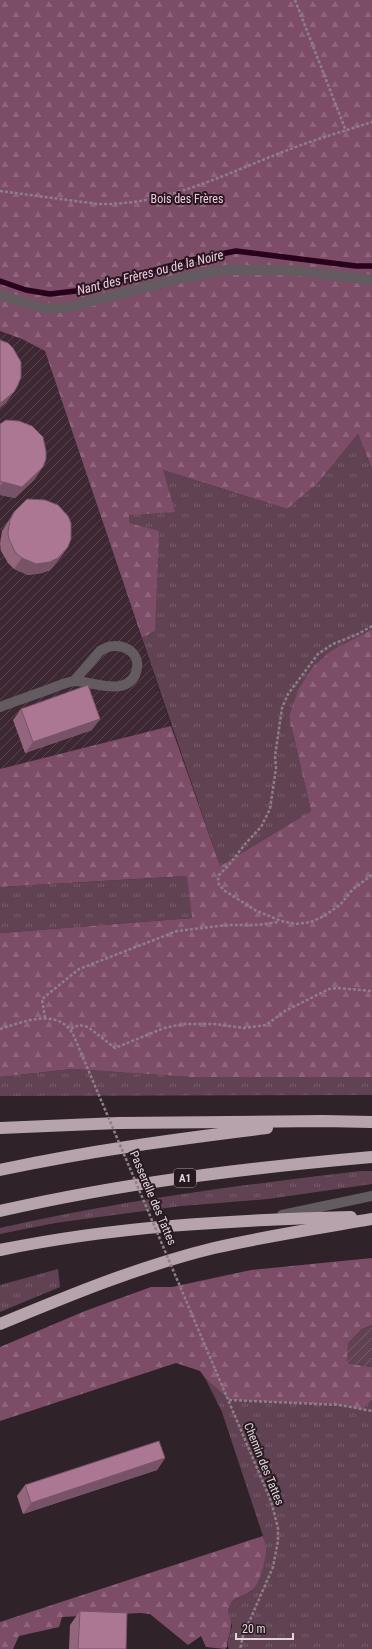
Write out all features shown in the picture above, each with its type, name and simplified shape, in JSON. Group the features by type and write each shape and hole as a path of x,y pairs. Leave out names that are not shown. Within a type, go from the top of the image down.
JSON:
{"highway":[{"path":"0,1170 87,1153 323,1121"},
{"path":"0,1128 118,1123 372,1122"},
{"name":"A1","path":"0,1211 168,1180 276,1166 372,1157"},
{"path":"0,1250 70,1237 120,1230 223,1221 372,1218"},
{"path":"0,1324 108,1280 182,1257 233,1244 372,1218"}],"street":[{"path":"0,295 42,308 66,308 188,277 226,270 289,270 372,280"},
{"path":"0,707 74,681 124,686 134,677 136,662 131,653 123,646 117,645 106,647 100,651 74,681"},
{"path":"264,1219 372,1196"}],"path":[{"path":"295,0 346,131"},
{"path":"0,191 98,204 111,204 151,199 205,183 282,152 372,122"},
{"path":"281,922 255,910 226,891 219,885 219,875 261,827 270,809 276,768 275,756 282,708 288,694 318,654 333,644 358,634 372,626"},
{"path":"45,1018 42,999 78,969 177,931 227,925 257,925 281,922 296,924 311,922 324,916 340,905 353,889 372,875"},
{"path":"0,1029 37,1018 45,1018 59,1021 71,1030 78,1025 88,1027 115,1048 164,1028 183,1024 215,1024 244,1028 266,1025 285,1011 329,989 338,988 372,991"},
{"name":"Passerelle des Tattes","path":"71,1030 216,1369"},
{"name":"Chemin des Tattes","path":"216,1369 271,1501 278,1534 273,1566 243,1636 240,1649"},
{"path":"229,1400 340,1405 372,1411"}],"shaded area":[{"path":"0,331 22,339 45,351 171,726 220,866 0,881"}],"green space":[{"name":"Bois des Frères","path":"0,0 372,0 372,469 358,434 318,483 287,509 163,470 175,512 129,515 129,523 159,531 155,631 142,638 45,351 22,339 0,331"},
{"path":"358,434 372,469 372,629 332,650 289,717 311,811 220,866 142,638 155,631 129,523 129,515 163,470 287,509 318,483"},
{"path":"372,629 372,1077 190,1077 72,1069 0,1077 0,933 192,918 187,876 0,887 0,769 171,726 220,866 311,811 289,717 298,690 313,667 332,650"},
{"path":"188,876 192,918 0,933 0,887"},
{"path":"72,1069 190,1077 372,1077 372,1095 0,1096 0,1077"},
{"path":"361,1171 372,1171 372,1184 268,1199 181,1206 55,1223 0,1234 0,1228 45,1218 135,1202 225,1188"},
{"path":"372,1258 372,1325 360,1330 348,1363 372,1367 372,1400 362,1410 340,1405 229,1400 205,1378 200,1371 176,1363 0,1421 0,1347 85,1311 151,1287 172,1287 251,1270"},
{"path":"58,1269 60,1287 0,1312 0,1285"},
{"path":"372,1325 372,1367 347,1363 348,1343 360,1330"},
{"path":"205,1378 229,1400 340,1405 362,1410 372,1400 372,1649 229,1649 228,1640 232,1625 228,1617 229,1606 239,1597 252,1591 266,1547 222,1412"},
{"path":"263,1536 266,1548 262,1571 254,1588 248,1593 234,1600 230,1605 228,1614 231,1622 231,1628 227,1647 225,1649 206,1647 201,1636 188,1645 150,1614 140,1613 62,1617 59,1627 19,1636 13,1649 0,1649 0,1622"}],"building":[{"path":"0,340 8,343 13,348 21,362 21,377 18,385 14,392 2,402 0,402"},
{"path":"6,420 19,421 32,426 43,437 46,459 43,467 22,487 0,481 0,424"},
{"path":"27,499 45,500 58,505 68,516 71,523 71,539 68,547 58,558 50,562 36,564 22,558 15,552 9,539 8,533 10,520 14,512"},
{"path":"88,685 100,719 33,742 21,709"},
{"path":"159,1441 165,1458 31,1503 25,1485"},
{"path":"80,1611 127,1613 126,1649 78,1649"}],"waterway":[{"name":"Nant des Frères ou de la Noire","path":"0,281 26,290 50,294 84,290 191,260 236,251 356,266 372,266"}]}
